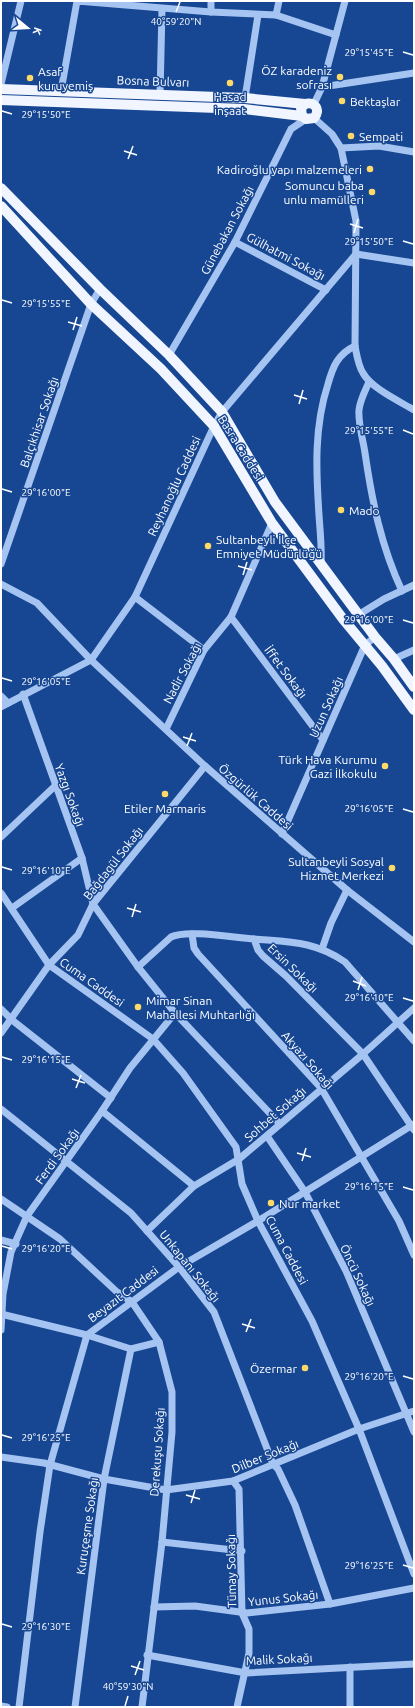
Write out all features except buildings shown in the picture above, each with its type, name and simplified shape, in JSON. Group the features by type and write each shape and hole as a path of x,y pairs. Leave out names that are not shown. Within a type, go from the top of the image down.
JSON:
{"main road":[{"name":"Bosna Bulvarı","path":"1,89 245,98 309,104"},
{"name":"Bosna Bulvarı","path":"1,100 244,109 308,118"},
{"path":"309,104 317,111 308,118 301,108 309,104"},
{"name":"Basra Caddesi","path":"3,193 169,355 222,412 274,502 358,615 394,659 414,687"},
{"name":"Basra Caddesi","path":"1,206 91,304 161,369 214,426 272,523 343,619 365,645 414,710"}],"street":[{"path":"1,84 21,1"},
{"path":"60,91 77,1 162,9 276,15 336,34"},
{"path":"210,12 211,1"},
{"path":"276,15 279,1"},
{"path":"309,104 322,87 345,1"},
{"path":"160,95 162,9"},
{"path":"245,98 258,15"},
{"path":"322,87 414,72"},
{"path":"308,118 332,134 341,148 356,221 355,346 358,362 369,382 414,409"},
{"name":"Günebakan Sokağı","path":"169,355 235,242 291,129 308,118"},
{"path":"341,148 379,146 414,152"},
{"name":"Gülhatmi Sokağı","path":"235,242 326,290"},
{"path":"356,254 414,263"},
{"name":"Reyhanoğlu Caddesi","path":"1,707 23,694 91,660 135,597 214,426 222,412 356,254"},
{"name":"Balçıkhisar Sokağı","path":"1,564 91,304 100,289"},
{"path":"321,564 316,455 320,414 323,399 335,363 342,353 355,346"},
{"path":"369,382 363,394 359,412 370,488 383,544 390,566 402,591"},
{"name":"Nadir Sokağı","path":"166,728 204,650 231,617 272,523"},
{"name":"Özgürlük Caddesi","path":"1,584 37,602 91,660 166,728 205,766 347,890 414,942"},
{"path":"358,615 375,604 414,585"},
{"path":"135,597 204,650"},
{"name":"İffet Sokağı","path":"231,617 323,740"},
{"name":"Uzun Sokağı","path":"282,834 365,645 375,637"},
{"path":"394,659 414,650"},
{"name":"Yazgı Sokağı","path":"23,694 82,858 93,904"},
{"path":"1,696 8,703"},
{"name":"Bağdagül Sokağı","path":"1,1034 49,965 78,935 93,904 205,766"},
{"path":"1,837 55,786"},
{"path":"12,908 82,858"},
{"path":"322,949 331,923 347,890"},
{"name":"Cuma Caddesi","path":"1,893 49,965 153,1039 183,1073 236,1147 242,1184 258,1220 312,1321 359,1429 414,1574"},
{"path":"93,904 138,967 175,1013 280,1124"},
{"name":"Ersin Sokağı","path":"138,967 171,937 182,934 254,939 262,956 286,976 363,1054 413,1127"},
{"name":"Akyazı Sokağı","path":"192,934 194,948 198,954 322,1088 399,1221 414,1256"},
{"path":"254,939 302,943 322,949 345,962 414,1041"},
{"name":"Sohbet Sokağı","path":"147,1231 194,1186 239,1159 363,1054 414,1008"},
{"path":"1,1010 111,1098"},
{"name":"Ferdi Sokağı","path":"1,1330 3,1294 11,1252 16,1244 27,1216 102,1111 130,1068 175,1013"},
{"name":"Unkapanı Sokağı","path":"1,1109 131,1213 179,1267 214,1312 273,1464 278,1469 295,1505 330,1604"},
{"path":"102,1111 194,1186"},
{"name":"Beyazıt Caddesi","path":"20,1707 40,1532 50,1465 87,1335 179,1267 413,1127"},
{"name":"Öncü Sokağı","path":"267,1136 305,1192 346,1271 410,1412 414,1432"},
{"name":"Derekuşu Sokağı","path":"1,1199 60,1239 117,1292 132,1302 159,1342 172,1392 172,1432 162,1542 147,1655 142,1707"},
{"path":"1,1240 16,1244"},
{"path":"2,1314 87,1335 131,1349 159,1342"},
{"name":"Kuruçeşme Sokağı","path":"75,1707 104,1479 131,1349"},
{"name":"Dilber Sokağı","path":"1,1457 50,1465 104,1479 166,1490 233,1481 359,1429 410,1412"},
{"name":"Tümay Sokağı","path":"233,1481 239,1489 242,1551 242,1613 248,1629 249,1653 246,1673 237,1707"},
{"path":"162,1542 242,1551"},
{"name":"Yunus Sokağı","path":"154,1607 195,1606 247,1613 330,1604 414,1588"},
{"name":"Malik Sokağı","path":"147,1655 246,1673 414,1664"},
{"path":"350,1667 350,1707"},
{"path":"1,1706 7,1707"}],"place":[{"name":"ÖZ karadeniz sofrası","path":"340,77"},
{"name":"Asaf kuruyemiş","path":"30,78"},
{"name":"Hasad inşaat","path":"230,83"},
{"name":"Bektaşlar","path":"342,101"},
{"name":"Sempati","path":"351,136"},
{"name":"Kadiroğlu yapı malzemeleri","path":"370,169"},
{"name":"Somuncu baba unlu mamülleri","path":"372,192"},
{"name":"Mado","path":"341,510"},
{"name":"Sultanbeyli İlçe Emniyet Müdürlüğü","path":"208,546"},
{"name":"Türk Hava Kurumu Gazi İlkokulu","path":"385,766"},
{"name":"Etiler Marmaris","path":"165,794"},
{"name":"Sultanbeyli Sosyal Hizmet Merkezi","path":"392,868"},
{"name":"Mimar Sinan Mahallesi Muhtarlığı","path":"138,1007"},
{"name":"Nur market","path":"271,1203"},
{"name":"Özermar","path":"305,1368"}]}
